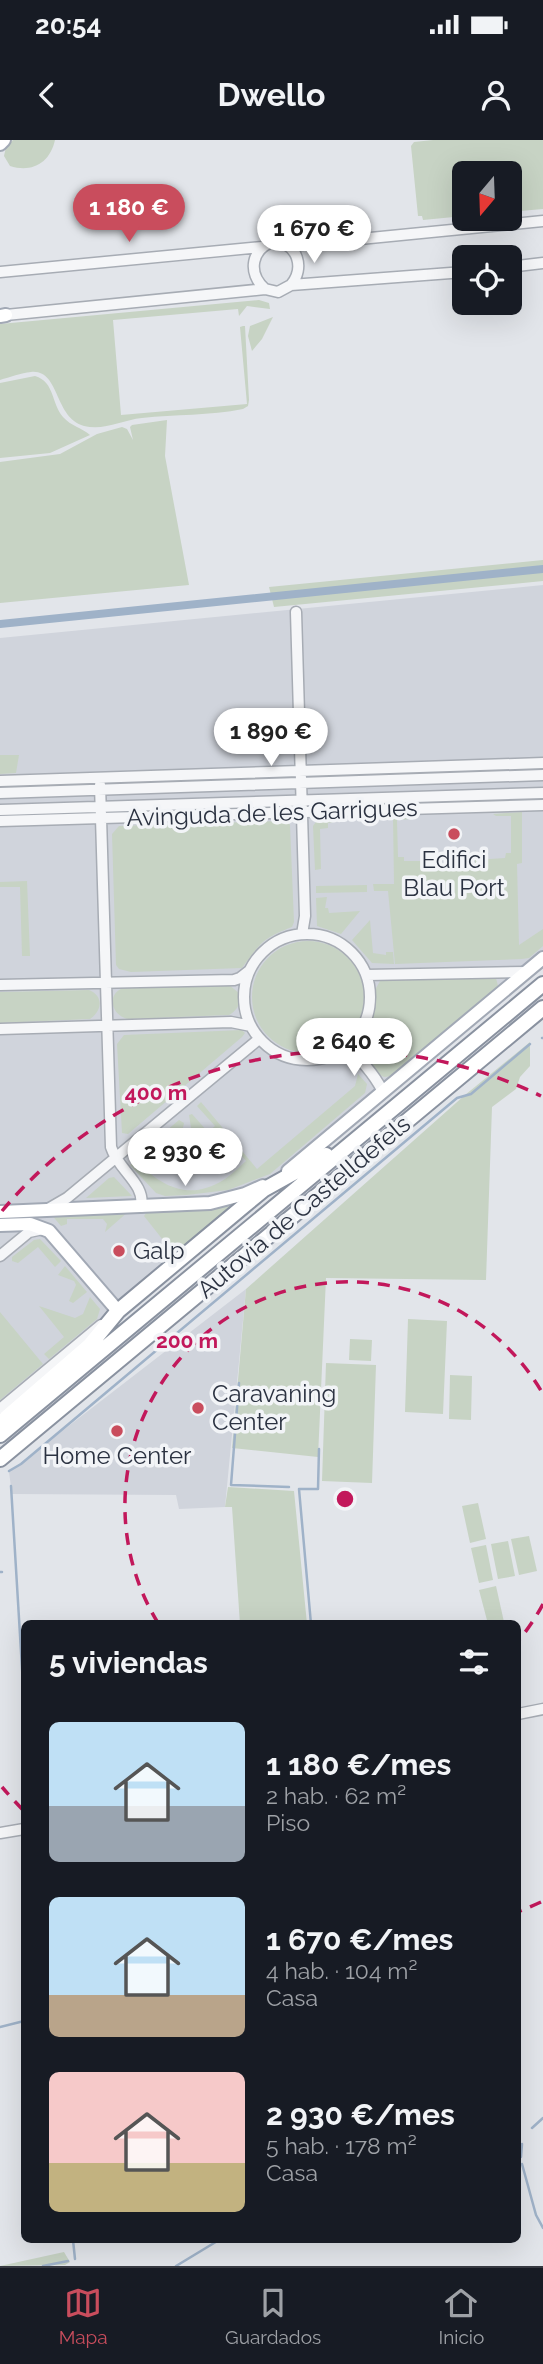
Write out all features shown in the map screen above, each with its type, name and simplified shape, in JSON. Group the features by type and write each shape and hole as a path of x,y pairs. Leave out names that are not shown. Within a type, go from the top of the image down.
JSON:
{"highway":[{"name":"Autovia de Castelldefels","path":"0,1435 543,984"},
{"name":"Autovia de Castelldefels","path":"0,1459 543,1008"},
{"path":"503,1041 543,1021"},
{"path":"0,1424 90,1345 118,1311 263,1191 310,1165 380,1120"},
{"path":"245,1194 263,1191"},
{"path":"0,1469 14,1447"}],"main road":[{"path":"0,144 4,140"},
{"path":"0,1212 210,1203 245,1194 279,1177 298,1163 543,958"},
{"path":"0,1225 42,1227 72,1256 118,1311"}],"street":[{"path":"0,272 262,247 275,241 289,246 543,222"},
{"path":"289,246 298,258 299,265 299,273 291,285"},
{"path":"262,247 256,253 254,275 265,289"},
{"path":"522,265 543,263"},
{"path":"2,316 265,289 278,292 291,285 452,273"},
{"path":"296,612 305,916 302,934"},
{"name":"Avinguda de les Garrigues","path":"0,781 543,764"},
{"name":"Avinguda de les Garrigues","path":"0,793 543,775"},
{"path":"100,778 111,1147 115,1160 141,1191 164,1205"},
{"name":"Avinguda de les Garrigues","path":"0,810 101,812 302,806 543,793"},
{"name":"Avinguda de les Garrigues","path":"302,806 543,806"},
{"name":"Avinguda de les Garrigues","path":"0,821 101,812"},
{"path":"0,985 234,980 249,970 265,949 281,939 302,934 322,935 340,943 355,955 367,975 371,999 362,1029 346,1048 328,1057 314,1060 296,1059 271,1049 251,1026 244,1002 244,988 249,970"},
{"path":"367,975 525,972"},
{"path":"0,1029 231,1022 251,1026"},
{"path":"47,1210 67,1198 115,1160 260,1039"},
{"path":"346,1048 382,1090"},
{"path":"141,1191 141,1207"},
{"path":"0,1255 29,1231 42,1227"},
{"path":"0,1409 118,1311"},
{"path":"521,1713 543,1709"},
{"path":"0,1833 21,1830"}],"shaded area":[{"path":"543,585 543,958 0,1409 0,1228 38,1228 40,1210 0,1212 0,638"},
{"path":"246,1289 225,1507 179,1509 176,1495 12,1494 9,1472"}],"green space":[{"path":"13,140 55,140 49,155 39,164 18,168 10,166 4,156 6,147"},
{"path":"543,140 543,209 522,211 522,161 452,161 452,217 423,220 422,216 418,216 411,146 414,142"},
{"path":"259,300 269,303 270,309 247,306 239,316 238,309 113,320 121,415 247,404 240,327 245,326 249,400 248,406 243,409 142,418 91,427 74,421 67,414 53,386 40,373 31,372 0,380 0,324"},
{"path":"273,317 262,339 252,351 248,336 250,326"},
{"path":"35,376 46,383 63,417 90,435 50,453 0,458 0,383"},
{"path":"167,420 165,456 189,585 0,603 0,462 60,454 97,434 122,427 127,429 133,440 130,427 132,425"},
{"path":"543,560 543,581 274,607 269,587"},
{"path":"0,755 19,755 16,773 0,774"},
{"path":"522,812 522,863 517,864 519,945 543,929 543,946 529,958 522,959 395,964 388,891 374,891 373,884 394,884 393,817 414,816 411,819 397,820 398,857 404,857 404,861 436,861 436,867 475,866 475,860 505,858 506,853 511,853 511,816 493,814"},
{"path":"318,819 334,819 334,822 328,823 328,828 320,829 321,869 315,870 313,826"},
{"path":"281,821 290,825 292,927 262,943 242,968 131,972 119,969 116,965 112,834 119,826"},
{"path":"27,881 30,956 22,956 20,887 0,887 0,882"},
{"path":"367,885 367,892 316,893 316,886"},
{"path":"327,897 325,908 328,908 329,913 360,911 341,934 317,926 316,898"},
{"path":"370,920 373,953 386,955 386,952 393,952 394,964 372,963 352,940"},
{"path":"308,941 329,946 347,958 359,976 364,997 359,1018 347,1036 329,1048 308,1053 287,1048 269,1036 257,1018 252,997 257,976 269,958 287,946"},
{"path":"496,978 498,986 494,993 393,1076 380,1075 360,1047 371,1023 375,990 380,981"},
{"path":"229,985 239,993 240,1000 237,1008 229,1015 128,1019 117,1013 113,1003 115,994 126,987"},
{"path":"89,990 97,996 100,1004 90,1019 0,1023 0,992"},
{"path":"242,1030 245,1033 242,1037 128,1134 122,1133 117,1044 124,1035"},
{"path":"530,1042 530,1066 520,1077 516,1089 492,1107 486,1280 326,1278 318,1457 232,1448 246,1289 465,1095"},
{"path":"358,1074 367,1084 365,1093 270,1174 228,1190 165,1196 156,1193 130,1165 136,1160 166,1184 188,1190 212,1186 236,1170 246,1161 222,1133 195,1153 189,1115 192,1114 208,1132 215,1126 197,1106 201,1102 257,1169 355,1086"},
{"path":"179,1120 184,1123 184,1154 164,1136 133,1159"},
{"path":"114,1177 132,1196 86,1198 109,1178"},
{"path":"234,1205 174,1254 144,1216 149,1209"},
{"path":"129,1211 105,1232 107,1224 103,1219 67,1219 67,1224 61,1226 50,1213"},
{"path":"40,1239 61,1261 55,1267 38,1247 18,1263 12,1261 12,1257 34,1240"},
{"path":"65,1266 87,1292 73,1303 69,1301 76,1285 74,1281 58,1275"},
{"path":"90,1297 100,1309 97,1319 49,1359 44,1354 64,1337 39,1306 75,1318 83,1314"},
{"path":"0,1312 43,1364 0,1400"},
{"path":"408,1319 447,1321 443,1414 405,1412"},
{"path":"350,1339 372,1340 371,1361 349,1360"},
{"path":"326,1363 376,1365 372,1483 322,1481"},
{"path":"450,1375 472,1376 471,1420 449,1419"},
{"path":"228,1487 294,1491 307,1620 240,1620 232,1507 225,1507"},
{"path":"478,1503 486,1539 470,1543 462,1506"},
{"path":"529,1536 537,1571 519,1575 511,1539"},
{"path":"508,1541 515,1576 498,1579 491,1544"},
{"path":"486,1545 493,1580 479,1583 471,1548"},
{"path":"496,1586 504,1620 487,1620 479,1590"},
{"path":"64,2252 70,2262 65,2265 0,2266"}],"waterway":[{"path":"0,624 543,569"},
{"path":"9,1471 21,1464 457,1098 471,1094 530,1044"},
{"path":"239,1383 231,1485 289,1487"},
{"path":"311,1620 299,1489 318,1489 319,1449"},
{"path":"11,1486 21,1651"},
{"path":"0,2027 21,2022"},
{"path":"532,2128 543,2118"},
{"path":"521,2157 522,2144"},
{"path":"522,2164 536,2215 543,2228"},
{"path":"73,2243 75,2259"},
{"path":"176,2266 214,2243"},
{"path":"43,2266 68,2261"}],"place":[{"name":"Edifici Blau Port","path":"454,834"},
{"name":"Galp","path":"119,1251"},
{"name":"Caravaning Center","path":"198,1408"},
{"name":"Home Center","path":"117,1431"}]}
